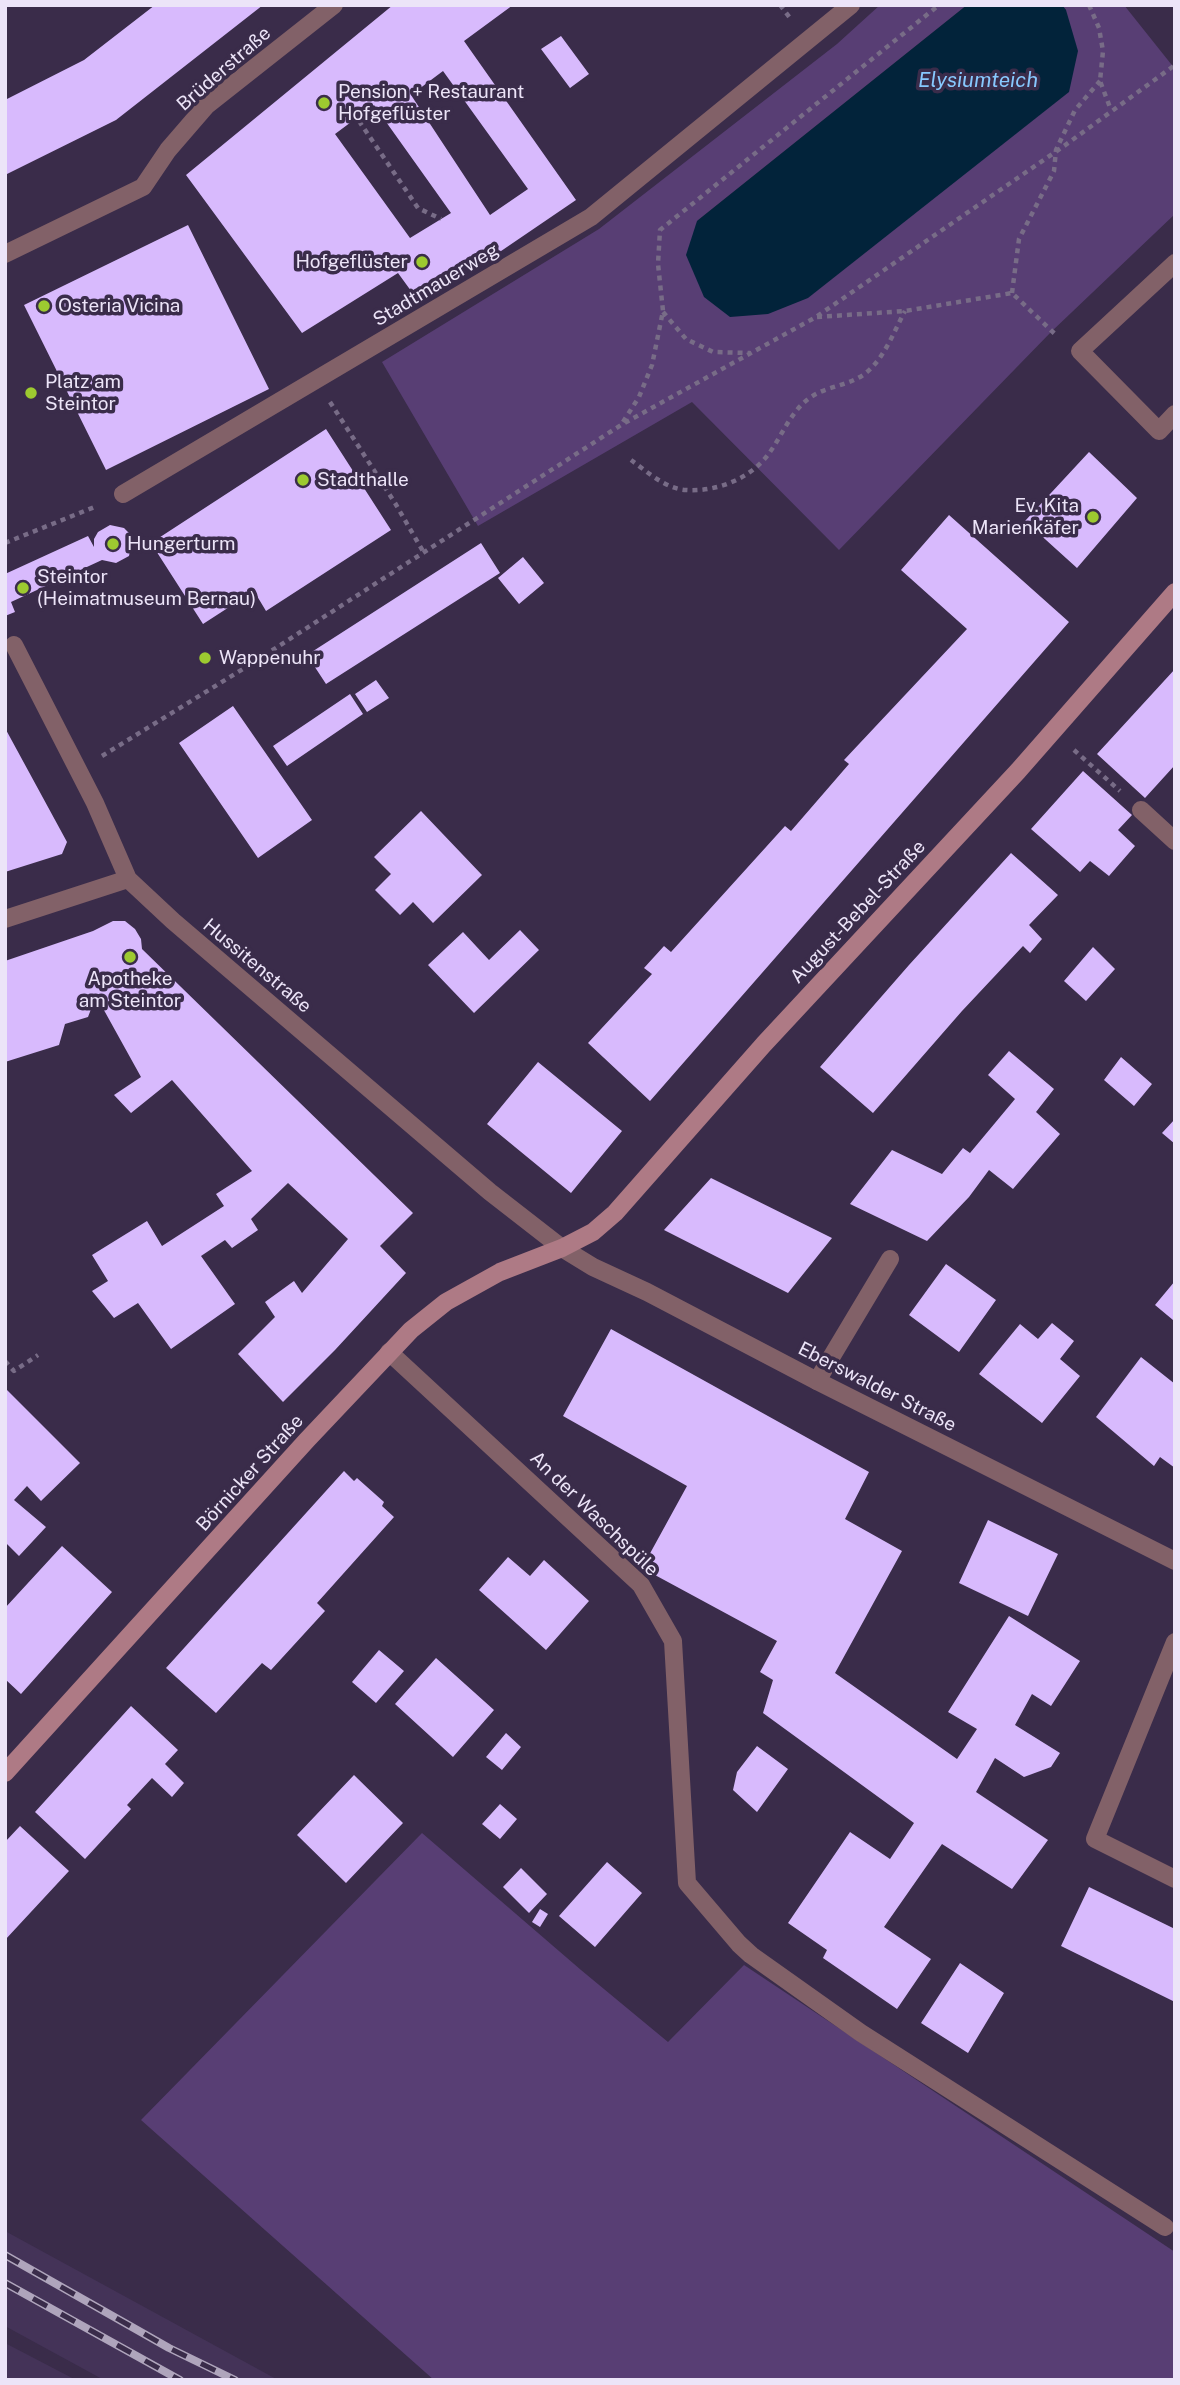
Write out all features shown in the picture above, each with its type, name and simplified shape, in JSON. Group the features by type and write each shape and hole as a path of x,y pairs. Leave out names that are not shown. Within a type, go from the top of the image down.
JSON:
{"main road":[{"name":"August-Bebel-Straße","path":"562,1248 593,1232 615,1213 764,1044 1018,771 1175,592"},
{"name":"Börnicker Straße","path":"5,1773 411,1330 446,1302 500,1272 562,1248"}],"street":[{"name":"Brüderstraße","path":"5,254 143,187 167,150 206,106 334,5"},
{"name":"Stadtmauerweg","path":"124,494 591,217 851,5"},
{"path":"1175,263 1080,351 1159,431 1175,414"},
{"name":"Hussitenstraße","path":"14,645 95,803 128,879 173,921 490,1192 562,1248"},
{"path":"1141,810 1175,841"},
{"path":"5,919 128,879"},
{"name":"Eberswalder Straße","path":"562,1248 593,1267 1175,1561"},
{"path":"817,1381 890,1259"},
{"name":"An der Waschspüle","path":"389,1352 631,1576 648,1595 673,1641 687,1882 739,1944 861,2033 1165,2227"},
{"path":"1175,1642 1095,1839 1175,1879"}],"path":[{"path":"621,425 639,397 652,365 663,311 658,264 660,230 939,5"},
{"path":"1089,5 1099,28 1103,51 1100,81 1111,110"},
{"path":"78,771 251,664 621,425 816,317 1175,65"},
{"path":"1012,293 1018,239 1054,171 1056,149 1075,110 1100,81"},
{"path":"359,121 418,208 441,219"},
{"path":"816,317 905,311 1012,293"},
{"path":"1012,293 1051,332 1080,351"},
{"path":"663,311 685,340 713,352 752,353"},
{"path":"631,460 657,480 685,490 726,485 754,471 769,453 782,429 811,397 860,378 878,361 905,311"},
{"path":"316,381 424,553"},
{"path":"5,543 124,494"},
{"path":"1069,746 1141,810"},
{"path":"5,1361 14,1371 38,1355"}],"shaded area":[{"path":"880,5 967,5 697,221 1066,10 1062,5 1124,5 1175,69 1175,214 1051,332 839,550 692,402 478,526 382,362 599,229 837,44"},
{"path":"422,1833 668,2042 744,1965 1175,2252 1175,2380 434,2380 141,2120"},
{"path":"5,2231 278,2380 104,2380 5,2326"},
{"path":"5,2343 76,2380 5,2380"}],"water":[{"name":"Elysiumteich","path":"967,5 1062,5 1066,10 1078,51 1069,92 808,298 768,314 730,317 704,297 686,255 697,221"}],"building":[{"path":"155,5 263,5 116,120 5,175 5,100 84,60"},
{"path":"393,5 513,5 464,41 576,200 482,264 478,257 414,295 398,273 302,333 186,175","holes":["443,71 528,189 490,215 411,95","374,105 451,213 410,238 335,134"]},
{"path":"561,36 589,74 570,88 541,49"},
{"path":"188,225 269,389 106,470 24,305"},
{"name":"Stadthalle","path":"326,429 391,530 266,611 254,591 203,624 151,543"},
{"path":"1089,452 1137,498 1077,568 1025,521"},
{"path":"949,515 1069,622 650,1101 588,1043 652,974 644,968 664,946 671,952 785,826 791,831 849,764 844,760 967,629 901,570"},
{"name":"Steintor (Heimatmuseum Bernau)","path":"110,525 124,528 130,534 132,541 129,556 116,563 102,560 11,602 15,612 5,616 5,574 88,536 94,547 98,532"},
{"path":"481,543 500,573 326,684 307,655"},
{"path":"523,557 544,583 519,604 498,578"},
{"path":"1175,669 1175,765 1145,798 1097,754"},
{"path":"376,680 389,698 367,712 355,694"},
{"path":"350,694 363,714 287,766 273,746"},
{"path":"233,706 312,820 258,858 179,743"},
{"path":"5,728 67,842 62,854 5,872"},
{"path":"1083,771 1132,815 1118,830 1135,846 1109,876 1090,861 1080,872 1031,829"},
{"path":"421,811 482,875 433,923 413,902 400,915 375,890 391,874 374,857"},
{"path":"1011,853 1058,895 1029,925 1042,939 1030,953 1023,946 873,1113 820,1067"},
{"path":"113,921 125,921 135,929 141,939 142,949 413,1213 380,1246 406,1273 283,1402 238,1354 275,1317 265,1302 294,1281 302,1293 348,1239 288,1183 251,1219 258,1230 232,1248 225,1240 201,1256 235,1304 171,1349 138,1303 114,1318 92,1291 108,1281 92,1255 147,1221 162,1246 224,1206 216,1194 252,1171 172,1080 131,1113 114,1095 141,1077 100,1003 93,1004 88,1017 65,1024 59,1045 5,1062 5,961 93,931"},
{"path":"520,930 539,950 474,1013 428,965 463,932 489,960"},
{"path":"1093,947 1115,969 1086,1001 1064,981"},
{"path":"1009,1051 1054,1089 1036,1112 1060,1134 1013,1189 989,1170 969,1197 927,1241 850,1204 892,1150 942,1174 963,1148 970,1153 1015,1099 988,1075"},
{"path":"1121,1057 1152,1084 1134,1106 1104,1080"},
{"path":"538,1062 622,1131 571,1193 487,1124"},
{"path":"1175,1119 1175,1144 1162,1133"},
{"path":"711,1178 832,1238 788,1293 664,1230"},
{"path":"946,1264 996,1300 959,1352 909,1315"},
{"path":"1175,1281 1175,1319 1173,1320 1155,1305"},
{"path":"1052,1323 1074,1341 1060,1359 1080,1376 1042,1423 979,1374 1020,1324 1038,1339"},
{"path":"611,1329 869,1472 845,1519 902,1551 835,1673 957,1759 977,1729 948,1712 1009,1616 1080,1661 1051,1706 1032,1694 1015,1725 1060,1753 1051,1767 1024,1777 995,1758 976,1792 1048,1840 1012,1889 942,1844 884,1927 931,1959 897,2009 823,1958 827,1950 788,1923 850,1832 890,1859 914,1823 763,1713 773,1680 760,1672 777,1641 642,1568 687,1486 563,1416"},
{"path":"1141,1357 1175,1384 1175,1468 1160,1457 1154,1466 1096,1417"},
{"path":"5,1388 80,1463 41,1501 27,1486 14,1500 46,1527 19,1556 5,1542"},
{"path":"344,1471 354,1481 357,1478 384,1502 382,1506 394,1517 317,1603 325,1611 271,1670 262,1663 216,1713 166,1668"},
{"path":"988,1520 1058,1554 1028,1616 959,1583"},
{"path":"62,1546 112,1592 21,1694 5,1679 5,1608"},
{"path":"508,1557 530,1576 544,1560 589,1601 546,1650 479,1590"},
{"path":"379,1650 404,1671 376,1703 352,1682"},
{"path":"436,1658 494,1710 453,1757 395,1704"},
{"path":"131,1706 178,1750 165,1764 184,1783 172,1797 152,1778 127,1805 131,1809 85,1859 35,1812"},
{"path":"506,1733 521,1747 502,1770 486,1757"},
{"path":"757,1746 788,1769 757,1812 733,1790 737,1772"},
{"path":"354,1775 403,1823 346,1883 297,1835"},
{"path":"500,1804 517,1819 500,1839 482,1824"},
{"path":"20,1826 69,1871 5,1940 5,1842"},
{"path":"607,1862 642,1893 595,1947 559,1916"},
{"path":"521,1868 547,1894 529,1913 503,1887"},
{"path":"1089,1887 1175,1929 1175,2002 1061,1946"},
{"path":"540,1909 548,1914 540,1927 532,1922"},
{"path":"960,1963 1004,1993 968,2053 921,2023"}],"railway":[{"path":"5,2255 169,2348 235,2380"},
{"path":"5,2283 180,2380"}],"place":[{"name":"Pension + Restaurant Hofgeflüster","path":"324,103"},
{"name":"Hofgeflüster","path":"422,262"},
{"name":"Osteria Vicina","path":"44,306"},
{"name":"Platz am Steintor","path":"31,393"},
{"name":"Stadthalle","path":"303,480"},
{"name":"Ev. Kita Marienkäfer","path":"1093,517"},
{"name":"Hungerturm","path":"113,544"},
{"name":"Steintor (Heimatmuseum Bernau)","path":"23,588"},
{"name":"Wappenuhr","path":"205,658"},
{"name":"Apotheke am Steintor","path":"130,957"}]}
